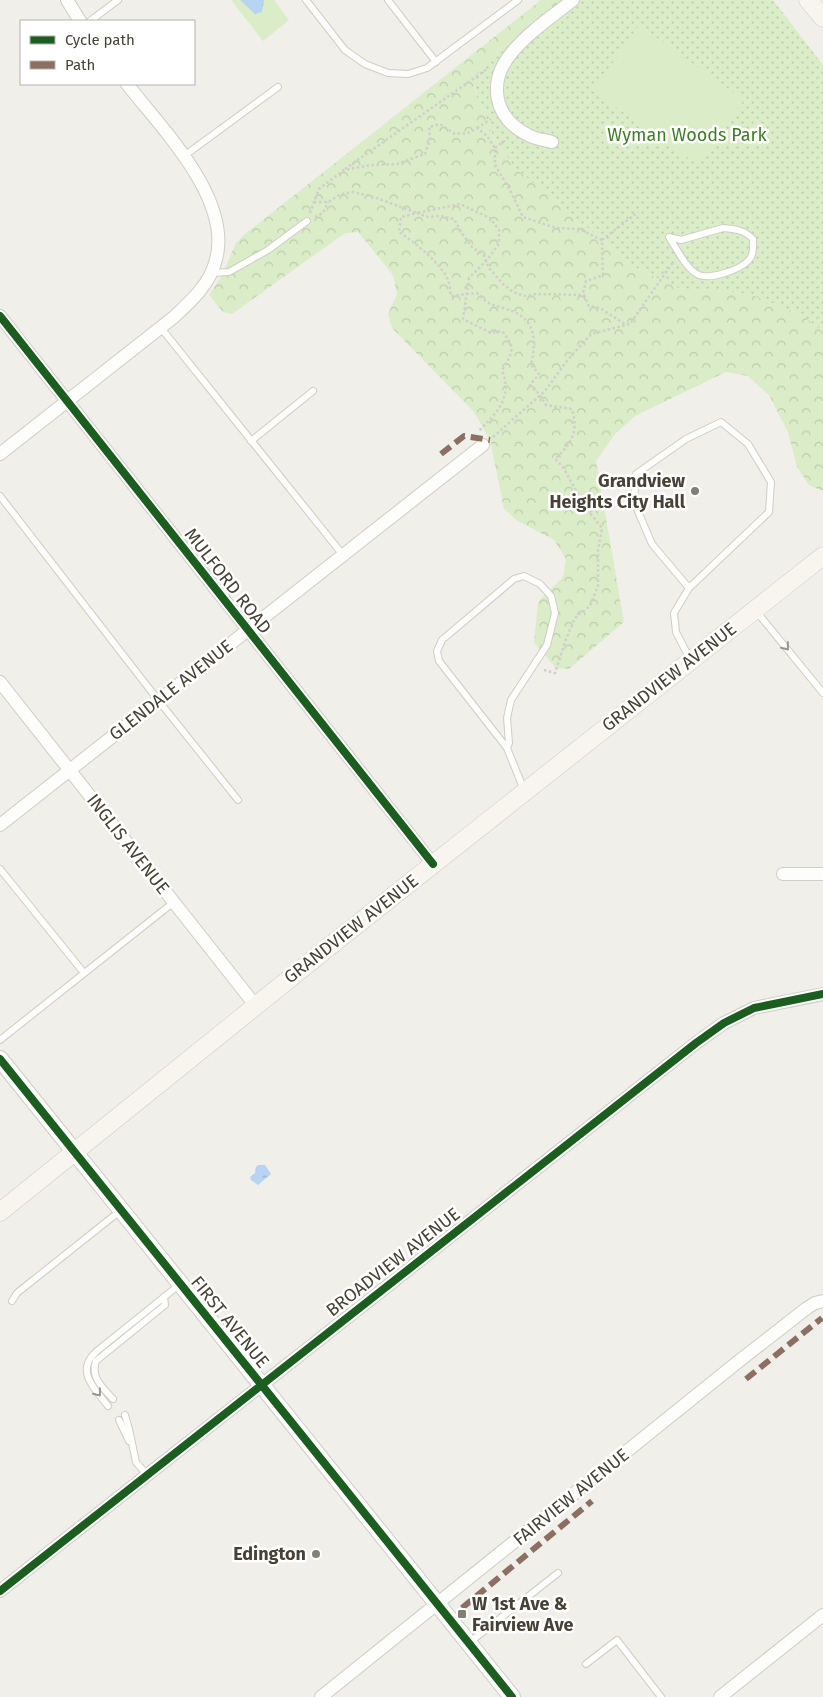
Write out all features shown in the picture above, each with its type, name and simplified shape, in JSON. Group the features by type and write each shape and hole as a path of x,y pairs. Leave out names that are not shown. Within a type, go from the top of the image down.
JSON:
{"main road":[{"name":"GRANDVIEW AVENUE","path":"0,1212 433,864 823,556"}],"street":[{"path":"67,0 79,20"},
{"path":"552,142 530,136 507,120 498,104 498,76 514,50 573,0"},
{"path":"0,454 160,328 193,299 200,291 215,263 218,244 216,221 210,198 184,156 128,85"},
{"name":"MULFORD ROAD","path":"0,316 433,864"},
{"name":"GLENDALE AVENUE","path":"0,825 343,555 483,440"},
{"name":"INGLIS AVENUE","path":"0,682 255,1006"},
{"path":"784,874 823,874"},
{"name":"BROADVIEW AVENUE","path":"0,1591 696,1042 724,1023 754,1008 823,994"},
{"name":"FIRST AVENUE","path":"0,1059 512,1697"},
{"name":"FAIRVIEW AVENUE","path":"321,1697 806,1308 814,1303 823,1301"},
{"path":"720,1697 823,1615"}],"lane":[{"path":"91,20 118,0"},
{"path":"306,0 345,50 365,64 388,73 408,74 427,68 436,62 518,0"},
{"path":"388,0 436,62"},
{"path":"184,156 278,87"},
{"path":"210,273 229,272 268,250 307,222"},
{"path":"723,228 738,229 747,233 753,239 754,252 748,262 732,270 710,276 698,275 690,268 680,253 669,237 681,240 723,228"},
{"path":"160,328 343,555"},
{"path":"251,440 313,391"},
{"path":"689,588 652,544 634,502 636,474 686,439 721,422 748,444 771,482 768,512 689,588 674,612 676,632 691,660"},
{"path":"0,496 238,800"},
{"path":"507,748 507,718 511,700 547,645 555,613 551,596 540,584 524,576 514,579 442,640 437,651 439,661 507,748 525,791"},
{"path":"755,610 823,693"},
{"path":"0,870 84,973"},
{"path":"0,1040 174,902"},
{"path":"12,1301 16,1293 121,1210"},
{"path":"108,1406 89,1382 86,1368 87,1362 97,1351 180,1284"},
{"path":"113,1400 95,1378 96,1361 165,1305 164,1297"},
{"path":"122,1418 136,1462 147,1475"},
{"path":"469,1643 558,1573"},
{"path":"586,1664 617,1640 661,1697"}],"path":[{"path":"307,222 319,189 489,67"},
{"path":"344,170 370,165 396,164 425,154 430,140 429,127 440,124 455,134 468,133 477,128 487,136 495,148 495,165 511,192 522,217 556,228 579,229 602,240"},
{"path":"314,202 328,202 341,194 353,192 377,198 428,217 440,216 454,219 472,247 484,256 502,284 513,292 525,296 536,294 584,295"},
{"path":"307,222 323,213 328,202"},
{"path":"483,440 505,396 506,381 502,370 512,354 510,342 502,331 491,333 463,319 466,295 469,278 499,244 499,230 490,218 460,204 401,218 398,232 417,244 429,256 447,279 451,296 466,295 476,294 490,304 514,312 526,321 533,332 535,348 531,365 539,374 530,385 540,395 546,405 572,409 576,421 571,440 555,459 563,468 585,508 602,528 598,551 598,586 590,606 576,618 566,639 555,673"},
{"path":"602,240 638,212"},
{"path":"602,240 604,276 586,281 583,293 588,306 600,308 626,325"},
{"path":"483,440 540,395 591,334 630,324 680,253"}],"green space":[{"path":"231,0 274,0 289,20 263,41"},
{"path":"541,0 562,0 480,66 474,86 493,137 515,168 636,268 678,288 750,294 802,315 823,332 823,490 809,485 797,467 788,432 769,395 748,376 726,372 635,416 615,434 596,461 624,622 569,669 556,668 534,643 538,602 563,577 566,559 554,540 516,520 504,509 490,440 474,412 392,328 388,314 397,294 393,275 358,232 345,233 232,314 223,312 209,295 221,277 236,243 245,234"},
{"name":"Wyman Woods Park","path":"562,0 773,0 823,65 823,332 802,315 750,294 678,288 636,268 515,168 493,137 474,85 480,66"},
{"path":"639,25 744,100 698,165 593,91"}],"water":[{"path":"240,0 264,0 262,12 255,14"},
{"path":"258,1165 265,1165 271,1174 258,1185 250,1177 255,1173"}],"marked path":[{"path":"441,454 464,436 490,440"},
{"path":"746,1379 822,1318"},
{"path":"462,1608 592,1501"}],"cycle path":[{"path":"0,316 433,864"},
{"path":"0,1591 696,1043 724,1023 754,1008 823,994"},
{"path":"0,1059 512,1697"}],"place":[{"name":"Grandview Heights City Hall","path":"695,491"},
{"name":"Edington","path":"316,1554"},
{"name":"W 1st Ave & Fairview Ave","path":"462,1614"}]}
